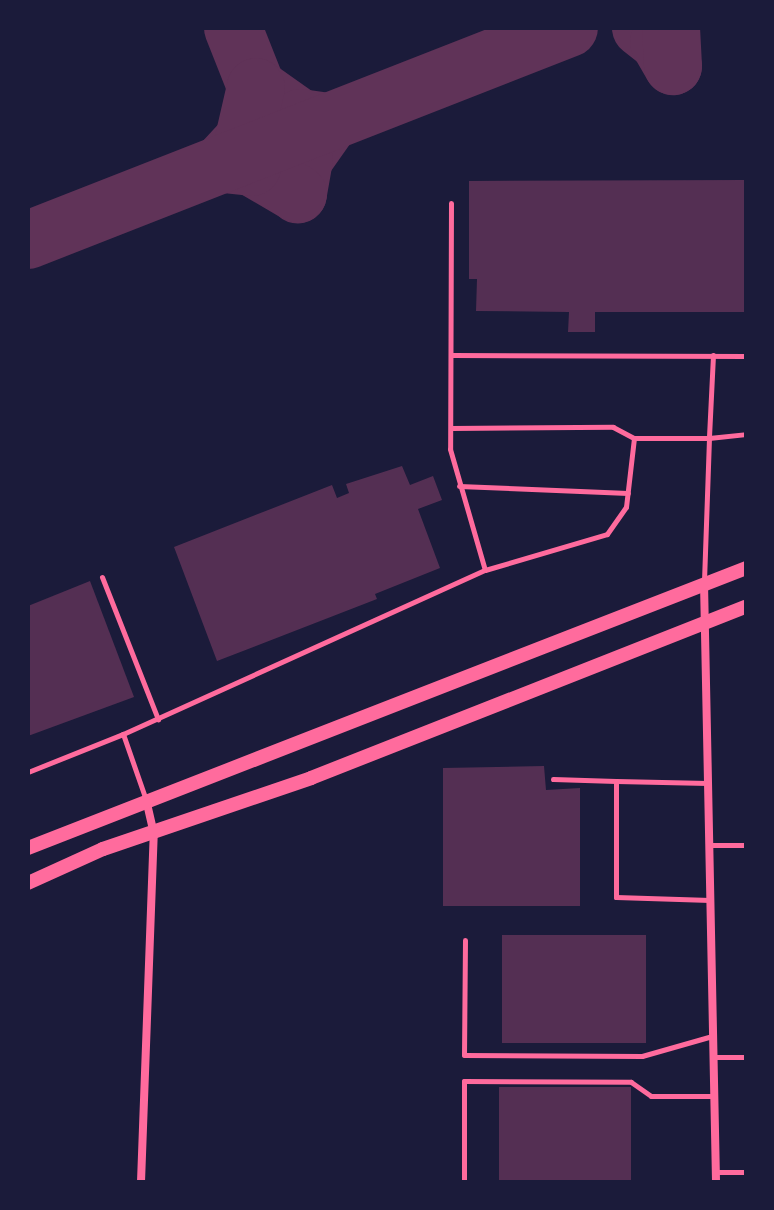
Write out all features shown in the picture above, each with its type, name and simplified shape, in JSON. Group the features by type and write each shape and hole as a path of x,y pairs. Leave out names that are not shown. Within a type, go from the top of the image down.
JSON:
{"main road":[{"path":"28,848 146,800 286,751 746,568"},
{"path":"28,883 103,849 154,834 746,607"}],"street":[{"path":"704,583 716,1182"},
{"path":"141,1182 154,834 146,800"}],"lane":[{"path":"451,203 451,428 459,486 485,570"},
{"path":"452,355 746,356"},
{"path":"704,583 713,355"},
{"path":"451,428 613,427 634,438 709,438 746,434"},
{"path":"28,772 158,719 485,570 607,534 626,507 634,438"},
{"path":"459,486 628,493"},
{"path":"102,577 158,719"},
{"path":"123,734 146,800"},
{"path":"553,779 709,783"},
{"path":"616,781 616,897 711,900"},
{"path":"710,845 746,845"},
{"path":"465,940 464,1055 642,1056 713,1036"},
{"path":"714,1057 746,1057"},
{"path":"464,1182 464,1081 631,1082 651,1096 714,1096"},
{"path":"716,1171 746,1172"}],"building":[{"path":"746,180 746,312 595,312 595,332 568,332 569,312 476,311 477,279 469,279 469,181"},
{"path":"402,466 410,485 433,476 442,500 418,509 440,568 375,594 377,599 217,661 174,547 332,485 337,498 349,493 346,484"},
{"path":"90,581 134,697 28,736 28,606"},
{"path":"544,766 546,790 580,788 580,906 443,906 443,768"},
{"path":"502,935 646,935 646,1043 502,1043"},
{"path":"499,1087 631,1087 631,1182 499,1182"}],"taxiway":[{"path":"233,28 271,124"},
{"path":"28,240 569,28"},
{"path":"641,28 659,42 673,66 671,28"},
{"path":"256,87 300,118 330,122 304,159 298,194 252,167 221,164 244,139 256,87"}]}
